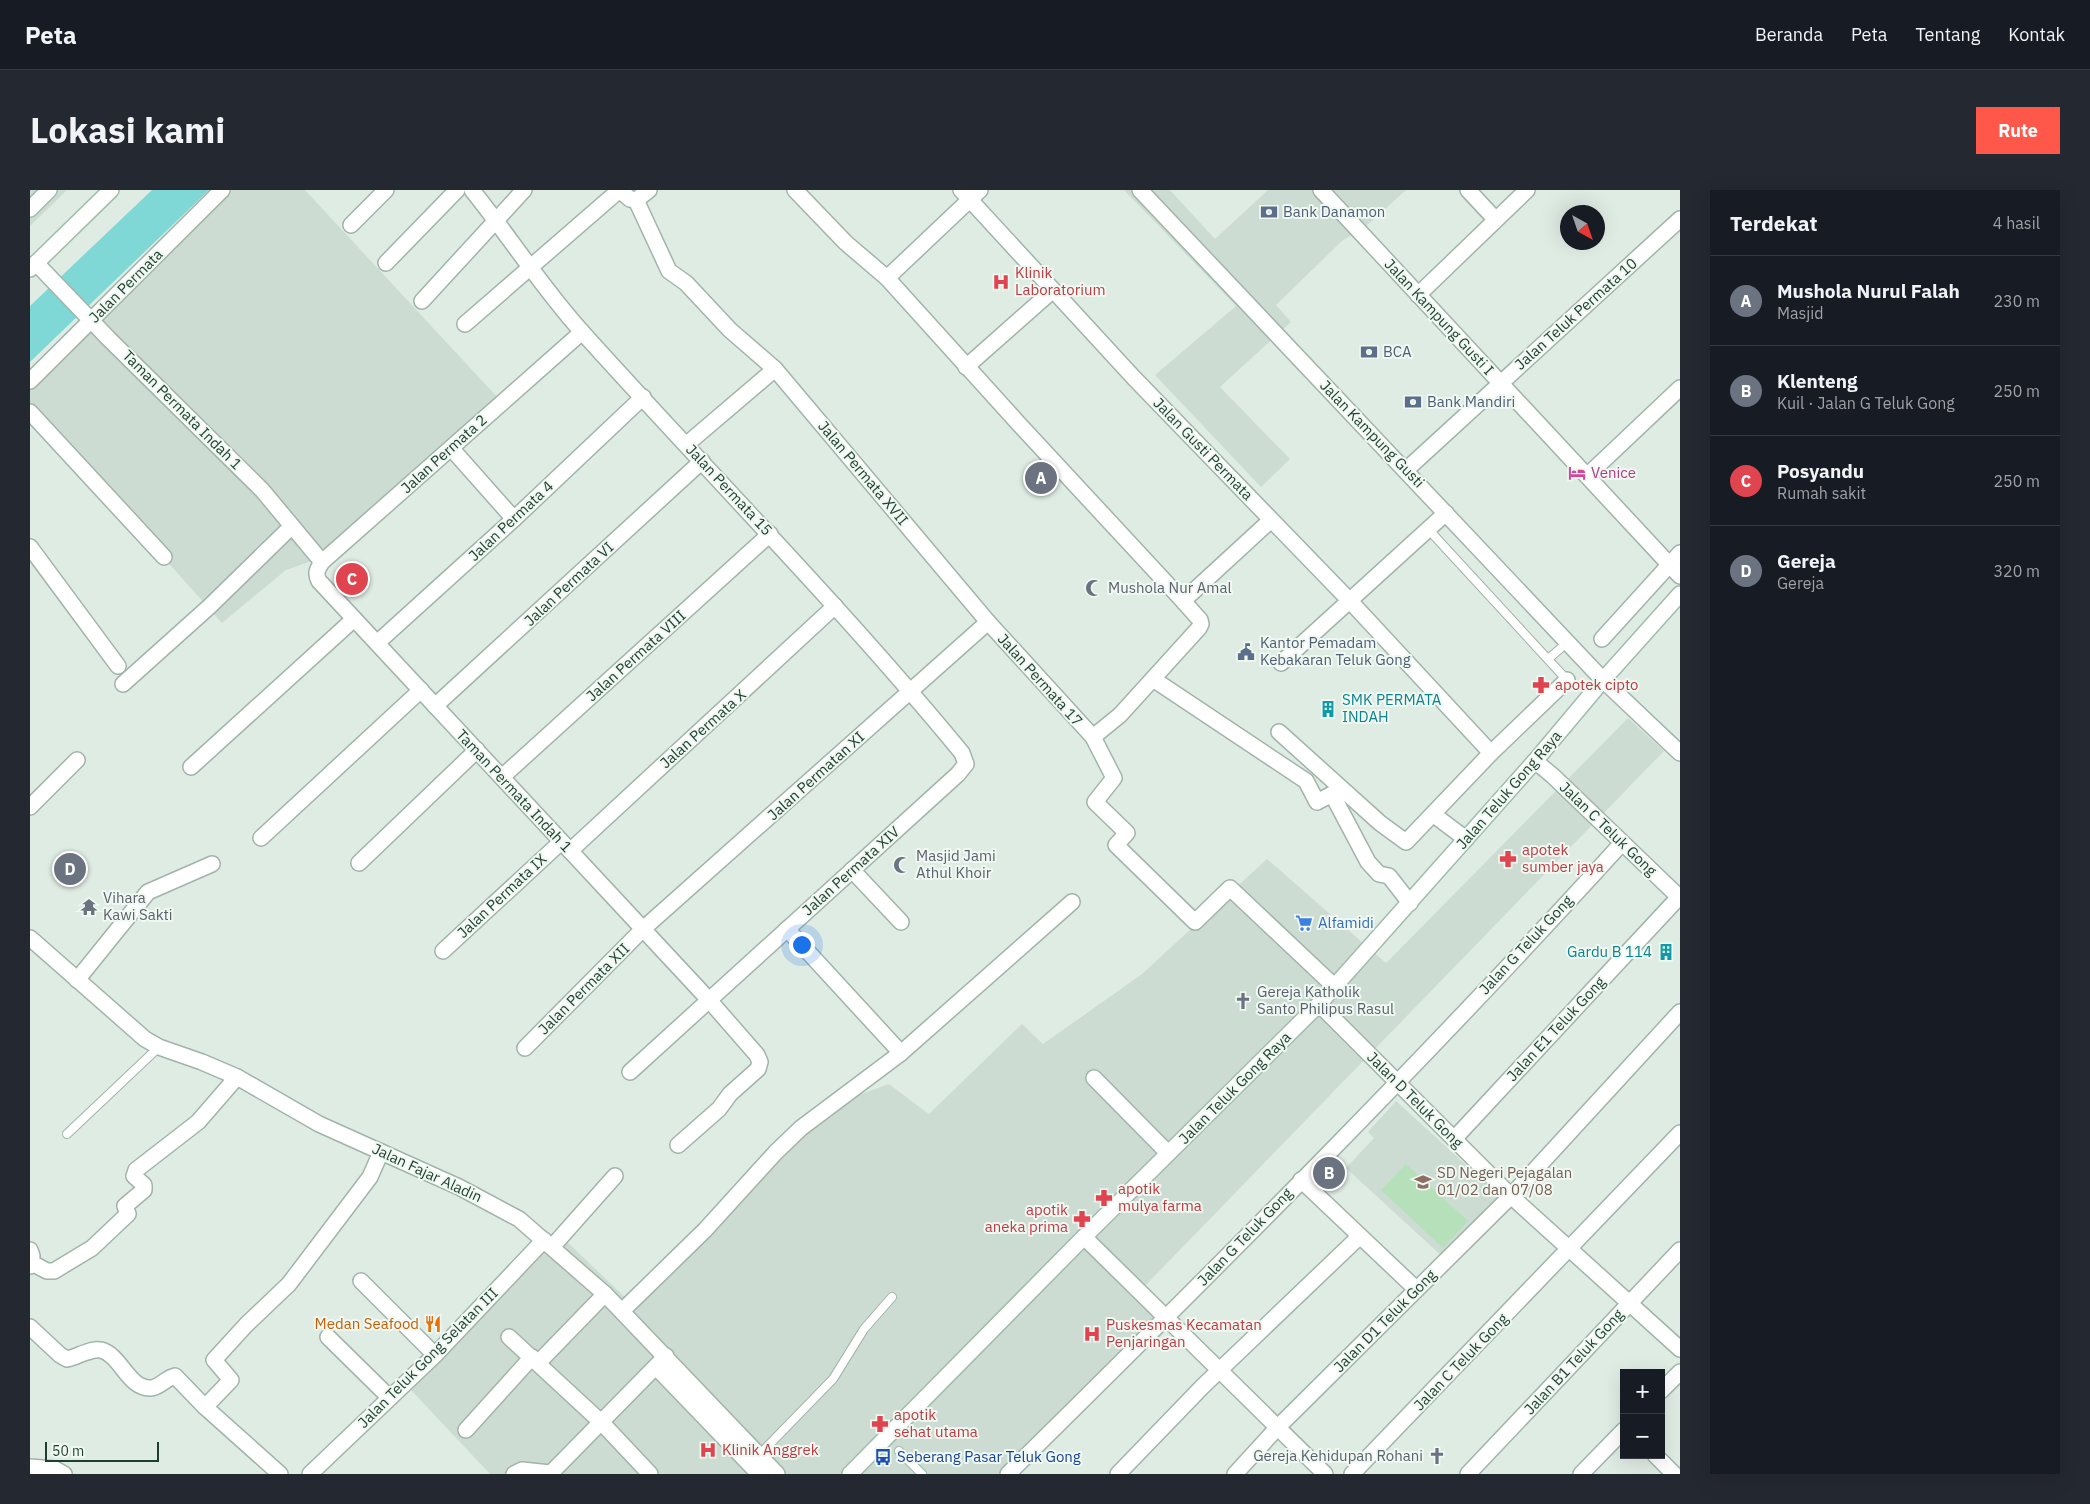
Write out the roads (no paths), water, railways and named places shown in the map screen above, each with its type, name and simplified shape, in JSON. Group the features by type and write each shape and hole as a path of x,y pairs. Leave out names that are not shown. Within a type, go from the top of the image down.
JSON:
{"street":[{"path":"30,209 49,190"},
{"path":"37,268 111,190"},
{"name":"Jalan Permata","path":"30,381 88,318 222,190"},
{"path":"351,225 386,190"},
{"path":"386,263 457,190"},
{"name":"Jalan Permata 15","path":"472,190 529,268 582,332 835,606 910,690 962,753 965,760"},
{"path":"422,301 495,219 524,190"},
{"path":"465,324 616,193 622,191 630,199 636,200 649,190"},
{"path":"796,190 846,243 890,275 966,367 1184,602 1201,624 1120,715 1093,738"},
{"name":"Jalan Kampung Gusti","path":"1140,190 1603,680 1680,753"},
{"name":"Jalan Kampung Gusti I","path":"1321,190 1680,576"},
{"path":"1468,190 1495,219"},
{"path":"1418,295 1527,190"},
{"name":"Jalan Gusti Permata","path":"890,275 970,193 1052,291 1350,601 1491,753"},
{"name":"Jalan Permata XVII","path":"636,200 669,271 686,283 730,330 775,369 988,622"},
{"name":"Jalan Teluk Permata 10","path":"1406,470 1680,219"},
{"name":"Taman Permata Indah 1","path":"37,268 262,490 322,562 317,570 319,581 709,1000 757,1055 760,1062 758,1069 730,1094 719,1109 678,1145"},
{"path":"966,367 1052,291"},
{"name":"Jalan Permata 2","path":"322,562 582,332"},
{"path":"687,444 775,369"},
{"path":"1588,475 1680,388"},
{"name":"Jalan Permata 4","path":"377,642 514,519 643,397"},
{"path":"30,412 164,557"},
{"path":"451,448 514,519"},
{"name":"Jalan Permata VI","path":"435,706 702,461"},
{"path":"1282,663 1446,512"},
{"path":"1184,602 1271,520"},
{"path":"123,684 210,606 292,526"},
{"name":"Jalan Permata VIII","path":"502,778 770,534"},
{"path":"30,547 118,666"},
{"path":"1602,640 1680,554"},
{"name":"Jalan Teluk Gong Raya","path":"850,1474 1084,1237 1319,1004 1536,761 1603,680 1680,594"},
{"name":"Jalan Permata X","path":"566,846 835,606"},
{"path":"192,767 354,619"},
{"name":"Jalan Permatan XI","path":"643,929 988,622"},
{"name":"Jalan Permata 17","path":"988,622 1093,738 1114,778 1095,802 1127,834 1116,845 1195,922 1230,888 1335,987"},
{"path":"1153,679 1306,780 1317,802 1332,794 1368,862 1379,874 1389,876 1410,902"},
{"path":"1279,732 1403,842 1408,841 1491,753 1567,680"},
{"path":"261,838 421,690"},
{"path":"359,863 476,750"},
{"path":"30,807 77,760"},
{"name":"Jalan Permata XIV","path":"630,1072 958,774 966,764 965,760"},
{"name":"Jalan C Teluk Gong","path":"1536,761 1679,898"},
{"path":"1434,815 1466,839"},
{"name":"Jalan G Teluk Gong","path":"1008,1474 1167,1318 1398,1083 1622,843"},
{"name":"Jalan Permata IX","path":"443,951 566,846"},
{"path":"78,980 148,892 212,864"},
{"path":"852,870 901,922"},
{"name":"Jalan E1 Teluk Gong","path":"1454,1139 1679,898"},
{"path":"622,1311 705,1230 776,1152 801,1128 901,1053 1072,902"},
{"name":"Jalan Permata XII","path":"525,1048 643,929"},
{"path":"787,929 901,1053"},
{"name":"Jalan Fajar Aladin","path":"30,938 145,1039 159,1047 234,1075 319,1124 506,1210 548,1243 605,1294 622,1311 661,1362 759,1454 777,1474"},
{"name":"Jalan D Teluk Gong","path":"1319,1004 1511,1196 1680,1349"},
{"path":"1511,1196 1680,1012"},
{"path":"168,1135 234,1075"},
{"path":"31,1260 47,1271 54,1272 92,1248 128,1214 125,1206 144,1190 144,1185 134,1176 136,1170 198,1122 234,1075"},
{"path":"1094,1078 1168,1153"},
{"name":"Jalan C Teluk Gong","path":"1352,1474 1680,1133"},
{"path":"205,1407 231,1380 214,1360 246,1325 289,1284 370,1177 381,1152"},
{"name":"Jalan Teluk Gong Selatan III","path":"310,1474 435,1355 615,1176"},
{"path":"1302,1180 1416,1289"},
{"name":"Jalan D1 Teluk Gong","path":"1278,1427 1511,1196"},
{"path":"1118,1474 1220,1370 1360,1236"},
{"path":"1084,1237 1325,1474"},
{"name":"Jalan B1 Teluk Gong","path":"1468,1474 1680,1250"},
{"path":"361,1281 435,1355"},
{"path":"466,1430 535,1360 605,1294"},
{"path":"30,1326 60,1355 67,1359 95,1350 102,1350 109,1354 136,1383 146,1388 156,1386 175,1376 205,1407 280,1474"},
{"path":"328,1337 390,1397"},
{"path":"509,1337 602,1423 650,1474"},
{"path":"514,1474 522,1470 550,1474 661,1362 759,1474"},
{"path":"1665,1387 1680,1372"},
{"path":"1235,1474 1278,1427"},
{"path":"1581,1474 1620,1434"},
{"path":"1659,1459 1674,1474"},
{"path":"30,1467 55,1469 64,1474"}],"lane":[{"path":"1428,529 1567,680"},
{"path":"1548,659 1568,642"},
{"path":"67,1134 159,1047"},
{"path":"759,1454 833,1379 864,1329 892,1296"},
{"path":"899,1451 922,1474"}],"water":[{"path":"152,190 209,190 30,362 30,306"}],"place":[{"name":"Bank Danamon","path":"1269,212"},
{"name":"Klinik Laboratorium","path":"1001,282"},
{"name":"BCA","path":"1369,352"},
{"name":"Bank Mandiri","path":"1413,402"},
{"name":"Venice","path":"1577,473"},
{"name":"Mushola Nurul Falah","path":"1041,478"},
{"name":"Posyandu","path":"352,579"},
{"name":"Mushola Nur Amal","path":"1094,588"},
{"name":"Kantor Pemadam Kebakaran Teluk Gong","path":"1246,652"},
{"name":"apotek cipto","path":"1541,685"},
{"name":"SMK PERMATA INDAH","path":"1328,709"},
{"name":"apotek sumber jaya","path":"1508,859"},
{"name":"Masjid Jami Athul Khoir","path":"902,865"},
{"name":"Gereja","path":"70,869"},
{"name":"Vihara Kawi Sakti","path":"89,907"},
{"name":"Alfamidi","path":"1304,923"},
{"name":"Gardu B 114","path":"1666,952"},
{"name":"Gereja Katholik Santo Philipus Rasul","path":"1243,1001"},
{"name":"Klenteng","path":"1329,1173"},
{"name":"SD Negeri Pejagalan 01/02 dan 07/08","path":"1423,1182"},
{"name":"apotik mulya farma","path":"1104,1198"},
{"name":"apotik aneka prima","path":"1082,1219"},
{"name":"Medan Seafood","path":"433,1324"},
{"name":"Puskesmas Kecamatan Penjaringan","path":"1092,1334"},
{"name":"apotik sehat utama","path":"880,1424"},
{"name":"Klinik Anggrek","path":"708,1450"},
{"name":"Gereja Kehidupan Rohani","path":"1437,1456"},
{"name":"Seberang Pasar Teluk Gong","path":"883,1457"}]}
